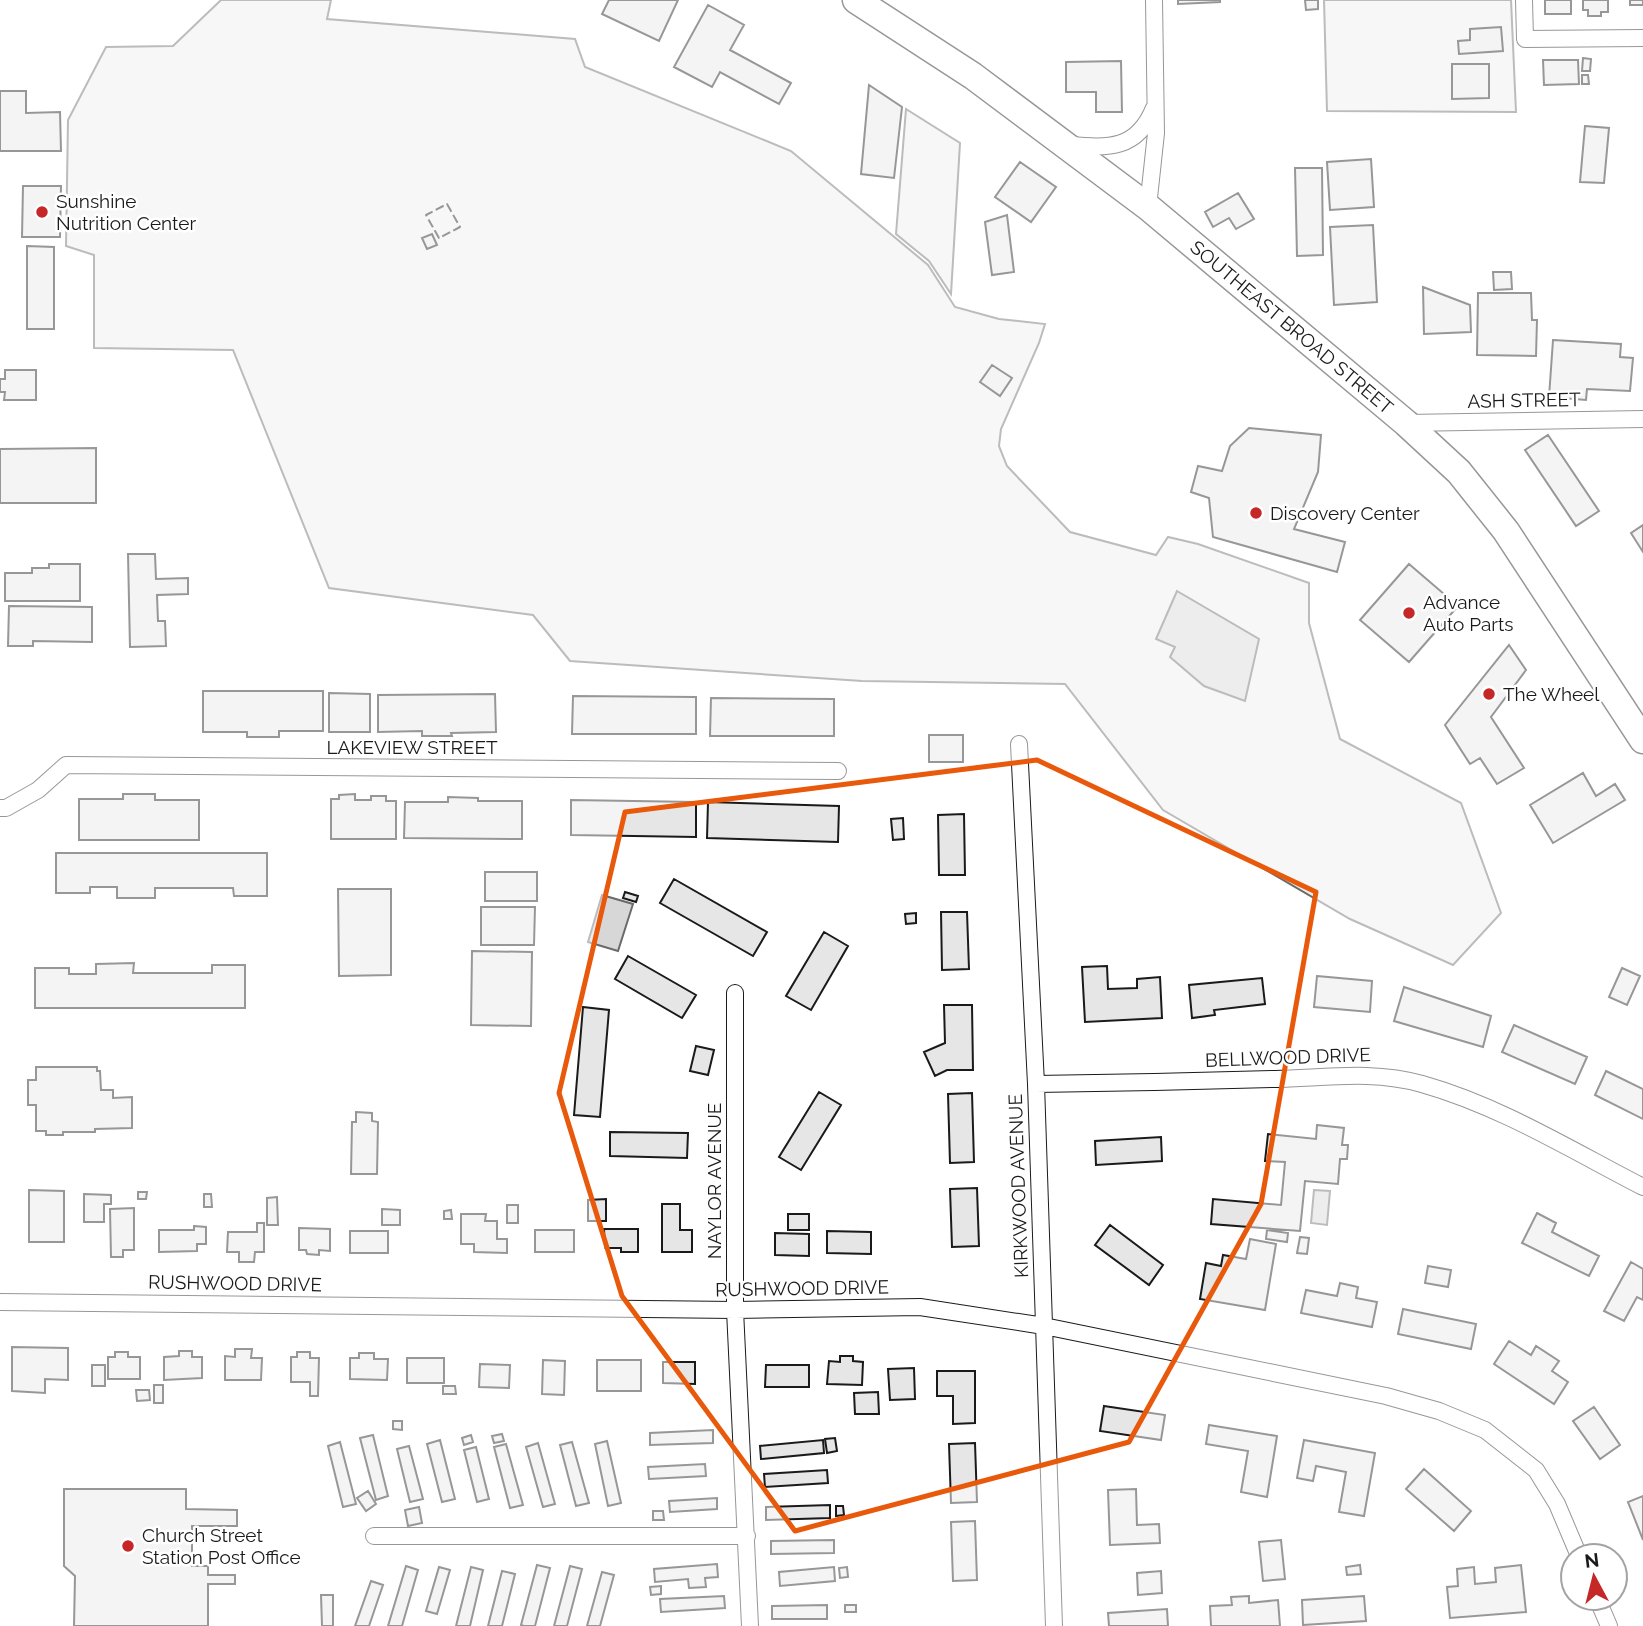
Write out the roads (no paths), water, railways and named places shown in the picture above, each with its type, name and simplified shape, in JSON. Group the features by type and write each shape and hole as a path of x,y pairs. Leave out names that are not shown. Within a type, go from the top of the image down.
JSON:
{"main road":[{"name":"SOUTHEAST BROAD STREET","path":"856,0 973,76 1148,207 1406,423 1459,472 1506,531 1643,740"}],"street":[{"path":"1148,207 1156,133 1154,0"},
{"path":"1524,0 1525,39 1643,38"},
{"path":"1064,144 1103,145 1122,143 1135,138 1146,126 1156,102"},
{"name":"ASH STREET","path":"1406,423 1643,419"},
{"name":"KIRKWOOD AVENUE","path":"1020,744 1036,1084 1055,1626"},
{"name":"LAKEVIEW STREET","path":"0,808 6,808 38,790 66,765 838,771"},
{"name":"NAYLOR AVENUE","path":"735,993 735,1310 750,1626"},
{"name":"BELLWOOD DRIVE","path":"1036,1084 1380,1076 1421,1084 1479,1103 1643,1187"},
{"name":"RUSHWOOD DRIVE","path":"0,1302 735,1310 920,1307 1044,1326 1386,1396 1439,1411 1485,1430 1536,1470 1557,1504 1573,1542"},
{"path":"374,1536 747,1536"}],"place":[{"name":"Sunshine Nutrition Center","path":"42,212"},
{"name":"Discovery Center","path":"1256,513"},
{"name":"Advance Auto Parts","path":"1409,613"},
{"name":"The Wheel","path":"1489,694"},
{"name":"Church Street Station Post Office","path":"128,1546"}]}
